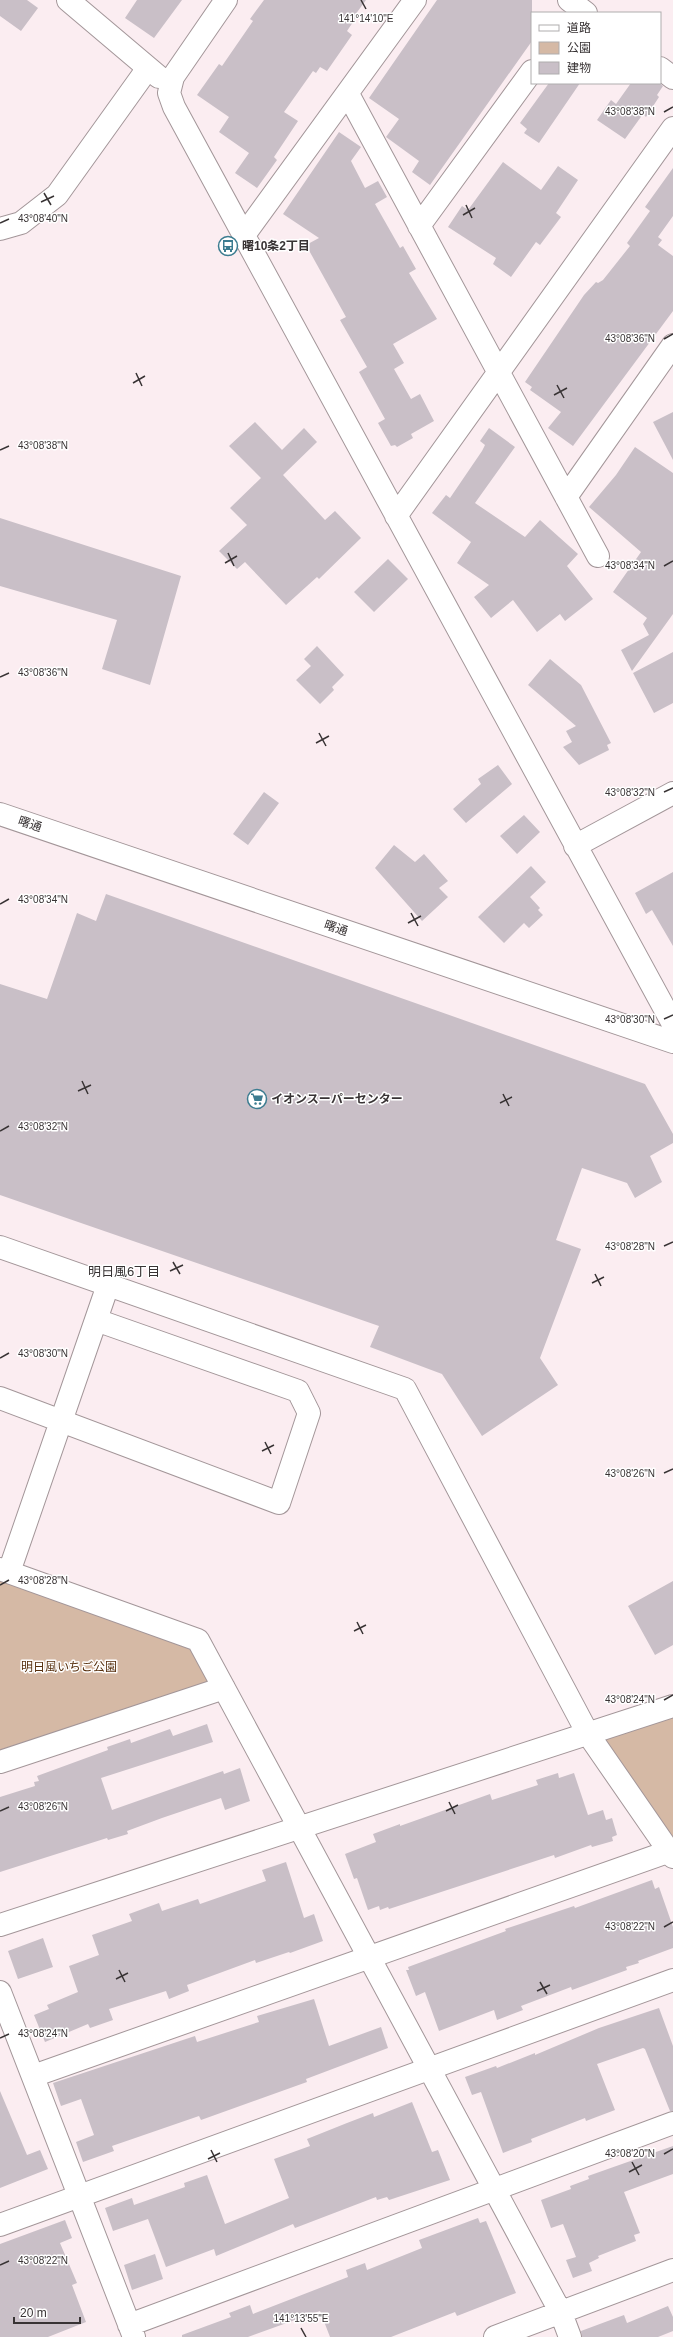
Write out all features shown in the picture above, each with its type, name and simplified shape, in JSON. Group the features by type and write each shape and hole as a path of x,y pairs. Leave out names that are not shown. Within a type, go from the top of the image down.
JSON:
{"street":[{"path":"68,0 170,87"},
{"path":"226,0 173,77 169,93 174,107 673,1024"},
{"path":"244,235 415,0"},
{"path":"0,229 21,223 57,196 148,68"},
{"path":"661,69 673,78"},
{"path":"419,226 531,72"},
{"path":"348,94 598,556"},
{"path":"396,516 673,128"},
{"path":"566,497 671,354"},
{"path":"575,846 673,793"},
{"name":"曙通","path":"0,814 673,1042"},
{"path":"0,1247 405,1389 588,1734 672,1853 368,1956 33,2076"},
{"path":"108,1285 62,1420 5,1571 198,1640 561,2313 570,2337"},
{"path":"0,1398 62,1420 279,1503 309,1413 298,1391 96,1320"},
{"path":"0,1762 224,1688"},
{"path":"0,1925 673,1706"},
{"path":"0,2225 673,1980"},
{"path":"0,1992 132,2331 495,2190 673,2123"},
{"path":"495,2337 673,2270"}],"green space":[{"name":"明日風いちご公園","path":"0,1569 198,1640 224,1688 0,1762"},
{"path":"673,1706 673,1850 588,1734"}],"building":[{"path":"0,0 27,0 38,8 21,31 0,16"},
{"path":"137,0 182,0 154,38 125,18"},
{"path":"264,0 366,0 355,15 357,16 347,31 352,35 327,71 320,67 316,73 313,71 284,112 298,121 274,157 277,160 257,188 235,173 249,153 219,132 229,117 197,95 219,64 222,66 253,21 250,19"},
{"path":"437,0 532,0 531,42 430,185 412,172 419,161 386,137 399,119 369,98"},
{"path":"548,84 579,84 539,143 524,133 527,129 520,123"},
{"path":"630,84 660,84 663,86 657,95 659,97 646,117 643,114 625,139 597,120 611,100 616,104"},
{"path":"339,132 361,147 351,161 365,188 378,181 387,197 375,204 400,248 403,246 416,269 409,273 437,319 393,344 404,363 394,369 411,399 420,394 434,421 411,434 413,438 397,447 395,445 391,446 378,423 385,419 359,372 367,367 340,320 346,317 306,245 319,238 283,214"},
{"path":"503,162 541,190 558,166 578,180 556,213 561,217 540,245 536,242 511,277 493,264 496,258 448,227 462,206 468,210"},
{"path":"673,168 673,216 658,237 662,240 658,245 673,256 673,311 573,446 548,428 561,412 530,390 532,387 525,382 584,295 596,282 598,283 603,280 630,246 627,243 650,211 645,207"},
{"path":"673,412 673,460 653,422"},
{"path":"255,422 282,450 304,428 317,442 283,475 325,520 335,511 361,538 319,579 317,577 286,605 245,562 237,569 219,551 247,525 230,508 261,478 229,446"},
{"path":"489,428 515,447 475,503 525,537 540,520 578,554 567,566 593,599 565,621 560,614 537,632 513,600 491,618 474,597 489,585 457,563 471,542 432,513 446,495 450,498 482,451 485,445 480,441"},
{"path":"635,447 673,473 673,614 632,671 621,650 649,635 643,624 647,618 613,592 641,552 589,507 616,475"},
{"path":"0,518 181,576 150,685 102,669 117,620 0,586"},
{"path":"388,559 408,579 374,612 354,592"},
{"path":"317,646 344,675 332,687 334,690 320,704 296,680 311,666 304,659"},
{"path":"673,652 673,703 654,713 633,673"},
{"path":"550,659 581,685 611,743 607,745 609,750 579,765 563,747 572,742 566,731 576,726 528,685"},
{"path":"498,765 512,784 466,823 453,809 481,784 478,779"},
{"path":"264,792 279,803 248,845 233,834"},
{"path":"524,815 540,832 517,854 500,836"},
{"path":"394,845 415,862 424,854 448,881 439,888 448,897 422,921 375,868"},
{"path":"531,866 546,882 530,897 540,908 538,910 543,915 529,928 524,923 504,943 478,917"},
{"path":"673,872 673,946 652,910 646,914 635,893"},
{"path":"106,894 645,1084 673,1134 673,1143 650,1156 662,1182 635,1198 627,1183 582,1168 556,1240 581,1249 540,1358 558,1385 482,1436 442,1374 370,1347 379,1326 0,1195 0,984 47,999 77,913 96,921"},
{"path":"673,1581 673,1645 655,1655 628,1606"},
{"path":"207,1724 213,1742 101,1778 112,1810 223,1771 224,1774 240,1768 250,1801 225,1810 221,1798 127,1831 128,1834 108,1840 107,1838 0,1872 0,1797 35,1786 34,1782 39,1781 37,1776 108,1750 107,1747 130,1739 131,1743 170,1729 173,1736"},
{"path":"558,1773 559,1778 574,1773 588,1815 603,1810 606,1820 612,1818 617,1835 612,1837 613,1841 592,1847 591,1845 555,1858 554,1855 389,1909 388,1907 380,1910 379,1906 368,1910 357,1878 354,1879 345,1854 376,1842 373,1834 490,1794 492,1800 538,1785 536,1780"},
{"path":"286,1862 304,1918 314,1914 323,1941 256,1963 255,1960 187,1985 189,1991 169,1999 166,1991 109,2009 113,2020 90,2028 88,2024 45,2042 34,2015 49,2009 47,2005 78,1992 69,1966 99,1955 92,1935 132,1921 129,1914 159,1903 162,1911 198,1899 200,1904 266,1881 262,1870"},
{"path":"652,1880 655,1889 659,1887 673,1927 673,1948 638,1961 639,1963 626,1967 627,1970 572,1990 571,1987 521,2006 523,2010 497,2020 494,2010 439,2031 425,1992 416,1996 406,1970 409,1970 408,1967 506,1931 505,1929 574,1906 575,1908"},
{"path":"43,1938 53,1967 18,1979 8,1951"},
{"path":"314,1999 329,2046 381,2027 388,2048 306,2079 307,2082 201,2120 199,2116 112,2146 114,2151 83,2162 76,2142 94,2135 81,2099 61,2106 53,2083 195,2036 197,2042 259,2022 257,2016"},
{"path":"659,2008 673,2046 673,2111 670,2111 645,2049 643,2048 597,2064 615,2110 586,2121 585,2118 531,2139 532,2142 503,2153 481,2092 472,2095 465,2077 496,2066 497,2068 535,2053 535,2055 599,2028"},
{"path":"0,2091 27,2155 40,2150 48,2169 0,2188"},
{"path":"412,2102 432,2152 438,2150 450,2180 389,2200 387,2197 377,2200 376,2197 295,2228 293,2224 216,2256 214,2249 166,2267 148,2219 113,2231 105,2208 132,2198 134,2205 185,2187 184,2183 207,2175 225,2224 289,2198 274,2159 310,2146 307,2139 373,2113 374,2117"},
{"path":"673,2146 673,2174 624,2192 640,2233 634,2235 636,2241 598,2256 599,2258 589,2263 592,2271 573,2278 566,2260 576,2257 563,2224 551,2228 541,2200 571,2189 570,2186 589,2179 588,2176"},
{"path":"478,2218 480,2223 486,2221 516,2293 457,2316 455,2312 391,2337 330,2337 320,2311 248,2337 182,2337 182,2335 231,2317 229,2313 250,2305 253,2314 348,2277 346,2270 365,2263 367,2270 422,2248 419,2240"},
{"path":"65,2220 72,2238 60,2243 77,2283 72,2285 86,2322 48,2337 0,2337 0,2244"},
{"path":"155,2254 163,2279 132,2290 124,2265"},
{"path":"668,2306 673,2317 673,2331 658,2337 582,2337 581,2331 624,2315 627,2323"}],"place":[{"name":"曙10条2丁目","path":"228,246"},
{"name":"イオンスーパーセンター","path":"257,1099"}],"district":[{"name":"明日風6丁目","path":"124,1271"}]}
